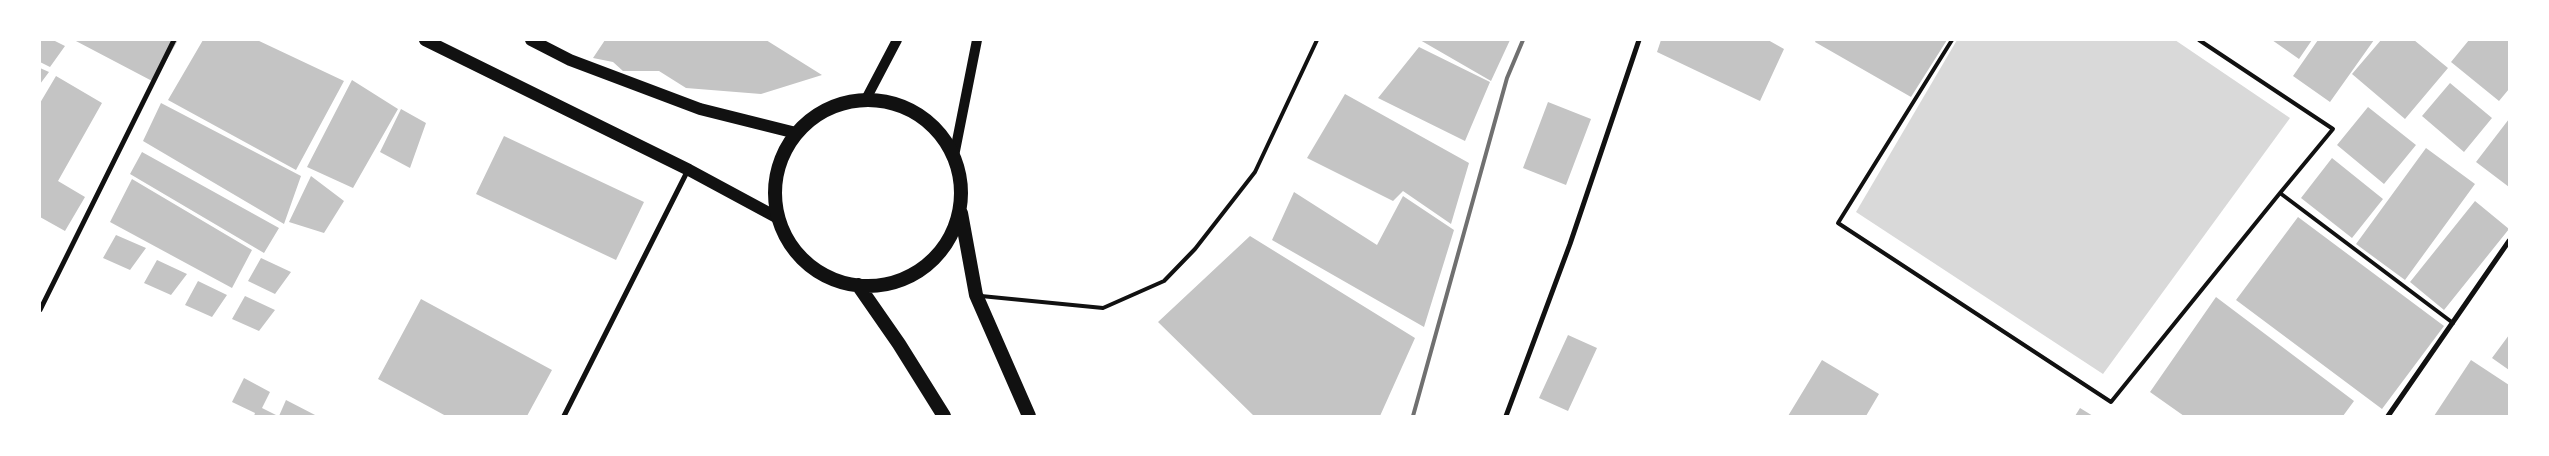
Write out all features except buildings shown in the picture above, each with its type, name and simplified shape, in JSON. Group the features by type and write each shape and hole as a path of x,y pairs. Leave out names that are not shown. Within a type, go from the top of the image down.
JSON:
{"highway":[{"path":"866,99 888,101 909,108 928,120 943,136 954,156 962,182 960,210 952,236 935,258 913,275 886,285 858,285 832,279 808,264 790,243 778,218 775,188 780,159 796,133 827,108 866,99"},
{"path":"960,210 976,295 1029,416"},
{"path":"858,285 899,344 944,416"}],"main road":[{"path":"425,40 688,170 778,218"},
{"path":"531,40 570,60 700,109 796,133"},
{"path":"866,99 897,40"},
{"path":"954,156 976,40"}],"street":[{"path":"40,310 174,40"},
{"path":"1506,416 1570,244 1639,40"},
{"path":"564,416 688,170"},
{"path":"2388,416 2509,241"}],"lane":[{"path":"976,295 1103,308 1164,281 1195,249 1255,172 1317,40"},
{"path":"1952,40 1838,223 2111,402 2333,129 2199,40"},
{"path":"2280,192 2452,323"}],"shaded area":[{"path":"1957,40 2175,40 2290,118 2103,374 1856,212"}],"railway":[{"path":"1413,416 1507,78 1523,40"}]}
